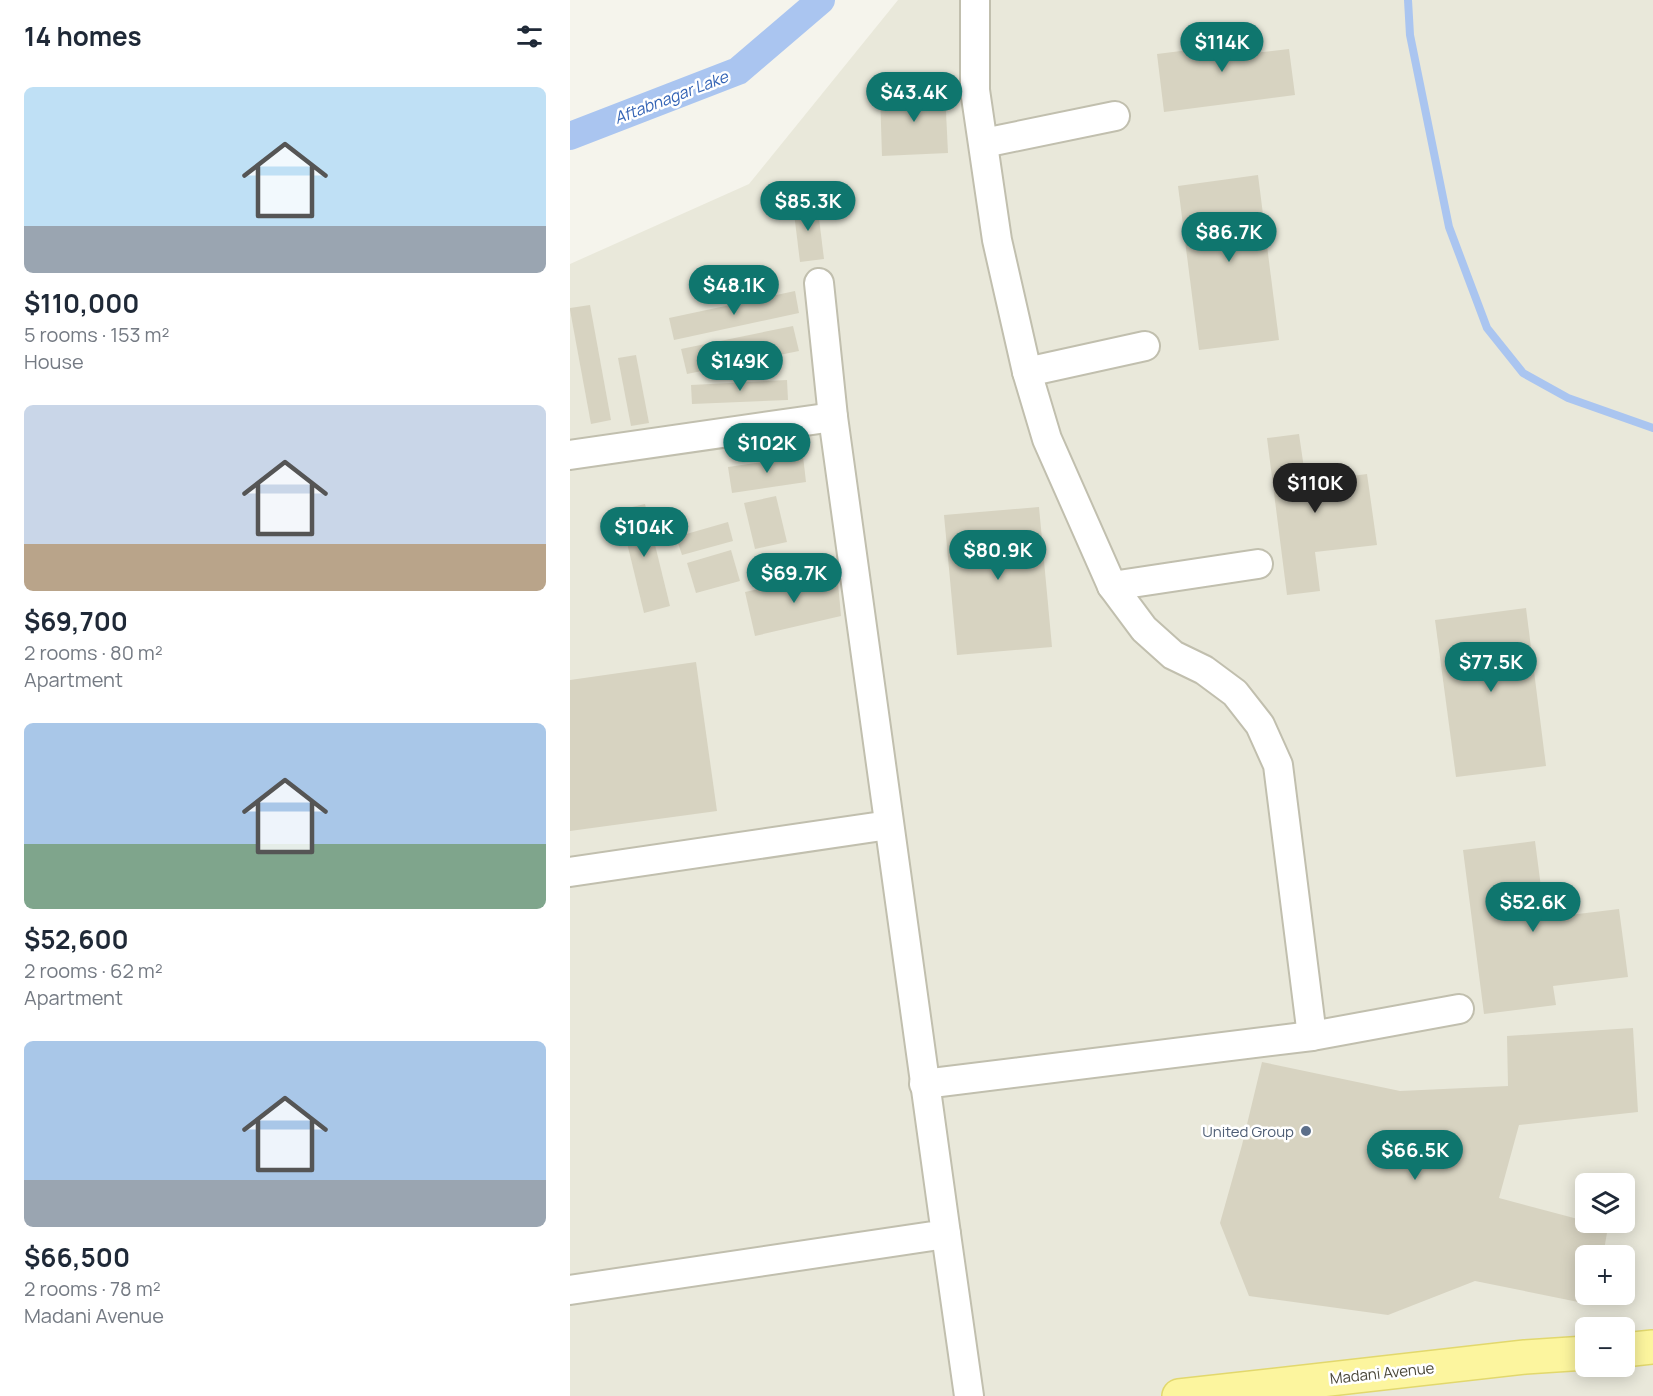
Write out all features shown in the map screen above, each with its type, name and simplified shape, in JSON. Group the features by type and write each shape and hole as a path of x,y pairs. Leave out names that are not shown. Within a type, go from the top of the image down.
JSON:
{"main road":[{"path":"1635,1349 1653,1347"},
{"name":"Madani Avenue","path":"1179,1396 1525,1357 1575,1354"}],"street":[{"path":"975,0 975,90 997,240 1026,372 1047,439 1112,586 1144,628 1173,656 1204,670 1235,693 1260,725 1278,765 1312,1036"},
{"path":"984,143 1115,117"},
{"path":"819,283 833,417 969,1396"},
{"path":"1026,372 1144,346"},
{"path":"570,454 833,417"},
{"path":"1112,586 1258,564"},
{"path":"570,872 889,825"},
{"path":"924,1083 1312,1036 1459,1009"},
{"path":"570,1290 946,1234"}],"shaded area":[{"path":"898,0 1653,0 1653,1396 570,1396 570,264 749,184"}],"building":[{"path":"1241,28 1245,54 1289,49 1295,95 1164,112 1157,54 1189,50 1187,35"},
{"path":"945,91 948,153 882,156 880,93"},
{"path":"1258,175 1279,340 1199,350 1178,186"},
{"path":"817,202 824,259 800,262 793,205"},
{"path":"795,291 799,313 674,340 669,318"},
{"path":"590,305 611,420 591,424 570,310 570,308"},
{"path":"793,326 799,351 687,374 681,349"},
{"path":"636,355 649,423 631,426 618,358"},
{"path":"787,380 788,400 692,404 691,385"},
{"path":"1299,434 1306,482 1367,474 1377,545 1315,552 1320,591 1287,595 1267,438"},
{"path":"803,456 806,482 732,493 728,467"},
{"path":"776,496 787,542 755,549 744,503"},
{"path":"645,504 670,606 644,613 619,510"},
{"path":"1039,507 1052,647 957,655 944,515"},
{"path":"728,522 733,541 682,555 676,537"},
{"path":"731,550 740,581 696,593 687,563"},
{"path":"837,572 841,616 755,636 745,592"},
{"path":"1526,608 1546,766 1456,777 1435,620"},
{"path":"696,662 717,811 570,831 570,680"},
{"path":"1535,841 1545,918 1619,909 1628,977 1553,986 1556,1005 1484,1014 1463,850"},
{"path":"1633,1028 1638,1112 1519,1125 1499,1198 1575,1218 1575,1233 1607,1233 1605,1245 1575,1245 1575,1301 1475,1281 1388,1315 1249,1296 1220,1223 1262,1062 1400,1091 1508,1086 1507,1036"}],"waterway":[{"name":"Aftabnagar Lake","path":"570,136 738,71 821,0"},
{"path":"1408,0 1410,35 1449,227 1487,328 1523,373 1568,398 1653,428"}],"place":[{"name":"United Group","path":"1306,1131"}]}
